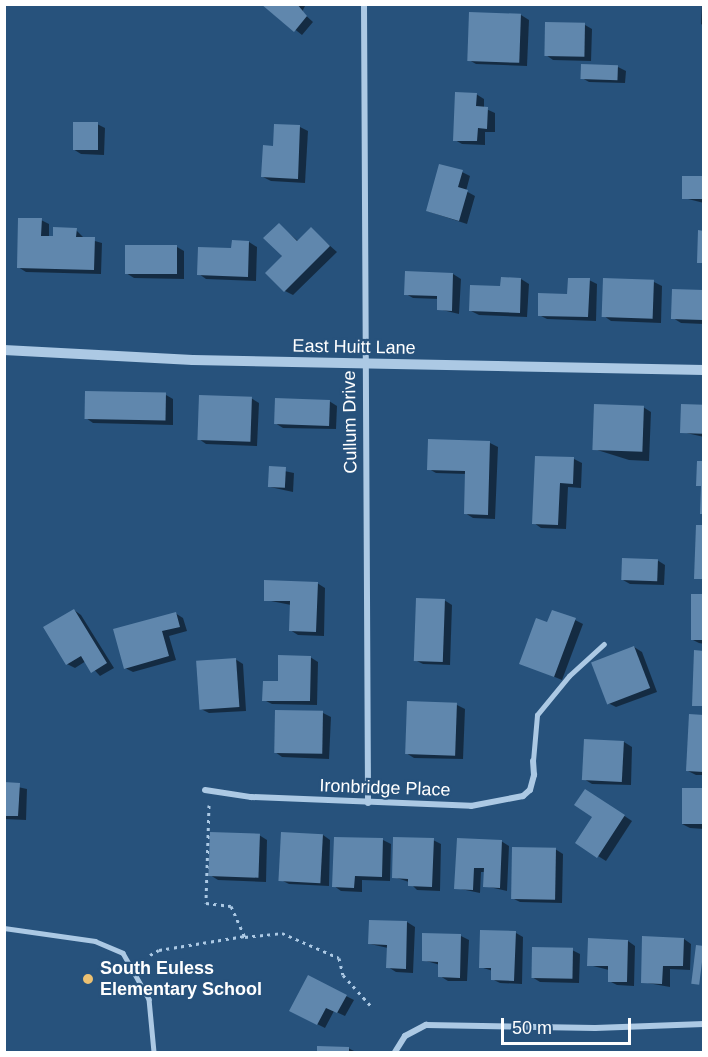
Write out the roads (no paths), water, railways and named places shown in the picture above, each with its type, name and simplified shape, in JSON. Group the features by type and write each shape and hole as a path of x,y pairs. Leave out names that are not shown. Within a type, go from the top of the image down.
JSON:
{"street":[{"name":"Cullum Drive","path":"364,4 368,803"},
{"name":"East Huitt Lane","path":"4,350 193,360 704,370"},
{"name":"Ironbridge Place","path":"205,790 251,797 471,806 523,796 530,790 534,775 533,760"},
{"path":"394,1053 405,1036 426,1025 595,1028 704,1024"}],"lane":[{"path":"533,760 537,715 569,676 604,644"},
{"path":"4,928 95,940 123,953 149,999 154,1053"}],"place":[{"name":"South Euless Elementary School","path":"88,979"}]}
